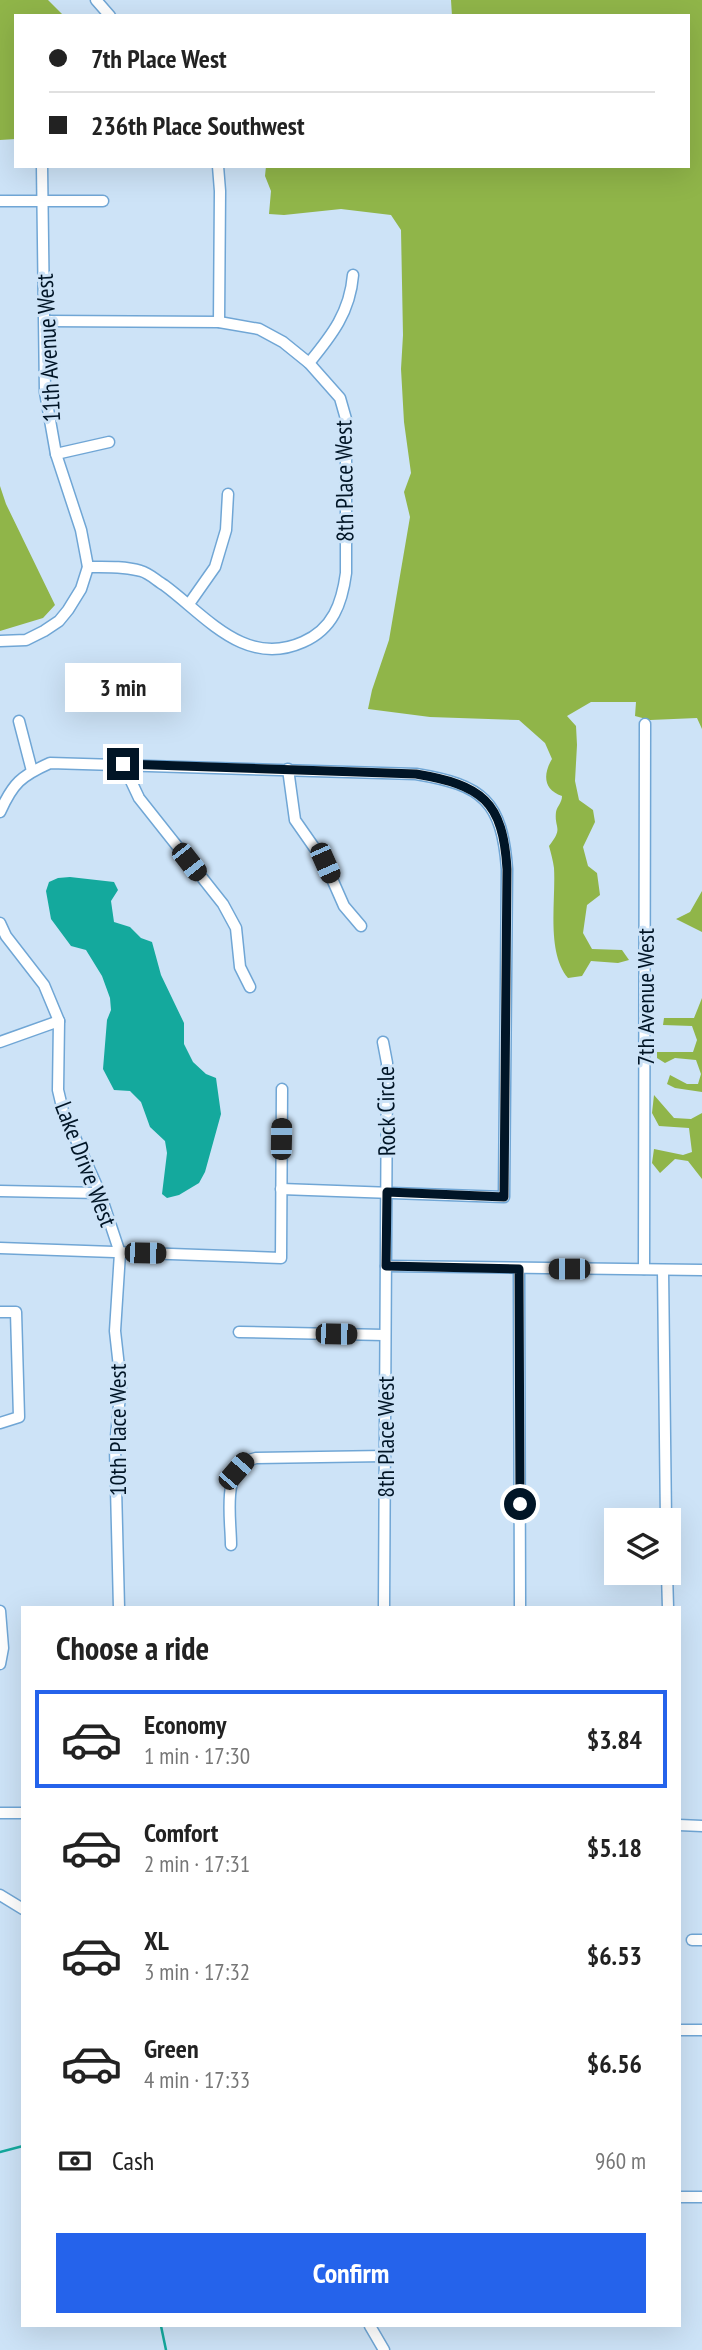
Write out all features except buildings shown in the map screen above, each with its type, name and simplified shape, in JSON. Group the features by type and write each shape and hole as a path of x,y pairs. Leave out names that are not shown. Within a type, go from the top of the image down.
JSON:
{"street":[{"path":"96,0 108,14"},
{"name":"11th Avenue West","path":"42,168 45,392 56,454 81,530 88,567"},
{"path":"218,168 219,322"},
{"path":"0,201 103,201"},
{"path":"309,363 333,334 352,296 353,275"},
{"name":"8th Place West","path":"44,321 219,322 259,329 283,342 309,363 340,398 346,419 346,573 343,598 328,623 312,638 289,649 265,649 240,642 214,628 189,604"},
{"path":"56,454 109,442"},
{"path":"0,641 26,640 59,621 81,589 88,567 143,571 189,604 215,567 226,530 228,494"},
{"path":"19,721 32,771"},
{"name":"7th Avenue West","path":"644,1269 645,724"},
{"path":"0,812 20,778 50,763 416,774 443,778 479,794 492,807 500,822 505,841 507,869 504,1197 281,1189"},
{"path":"123,764 139,798 223,904 236,928 240,967 250,988"},
{"path":"288,769 295,820 325,863 344,906 361,926"},
{"name":"Lake Drive West","path":"0,923 3,937 44,985 59,1021 58,1090 63,1111 100,1192 120,1253"},
{"path":"0,1042 59,1021"},
{"name":"Rock Circle","path":"383,1042 387,1063 386,1266"},
{"path":"0,1248 281,1258 282,1089"},
{"path":"0,1191 100,1192"},
{"name":"10th Place West","path":"119,1606 115,1447 121,1385 115,1331 120,1253"},
{"path":"386,1266 702,1270"},
{"name":"8th Place West","path":"384,1606 386,1266"},
{"path":"519,1269 520,1606"},
{"path":"663,1270 666,1508"},
{"path":"0,1312 16,1312 19,1417 0,1423"},
{"path":"239,1332 384,1335"},
{"path":"231,1545 230,1483 245,1461 256,1458 385,1456"},
{"path":"667,1585 668,1606"},
{"path":"0,1611 3,1648 0,1664"},
{"path":"0,1813 21,1813"},
{"path":"681,1825 702,1826"},
{"path":"0,1895 21,1908"},
{"path":"681,2030 702,2030"},
{"path":"681,2197 702,2197"},
{"path":"371,2327 384,2350"}],"shaded area":[{"path":"0,0 48,0 62,14 14,14 14,139 0,140"},
{"path":"451,0 702,0 702,729 697,718 650,720 635,716 636,702 591,702 567,716 576,726 575,781 579,800 593,810 595,822 583,847 588,866 597,873 600,895 587,905 583,933 592,949 622,950 629,960 618,963 591,961 582,976 568,978 561,967 554,940 554,868 549,846 557,831 556,812 562,796 548,786 546,776 552,759 545,743 519,720 430,717 368,709 389,640 410,517 404,492 411,473 401,369 401,230 391,215 341,209 269,214 271,191 265,176 266,168 690,168 690,14 452,14"},
{"path":"0,486 6,504 55,605 43,618 0,631"},
{"path":"70,877 114,882 118,890 111,901 114,922 130,927 141,938 152,942 161,975 184,1023 184,1044 193,1062 206,1074 216,1078 221,1114 205,1172 199,1183 179,1195 167,1198 162,1194 167,1153 165,1141 150,1127 141,1102 130,1091 114,1090 103,1069 107,1020 111,1010 110,998 102,976 86,950 71,946 51,919 46,891 49,882"},
{"path":"702,891 702,932 676,919 690,912"},
{"path":"702,998 702,1092 675,1088 667,1084 670,1075 687,1084 698,1084 701,1074 696,1060 675,1058 665,1063 657,1058 657,1052 693,1052 697,1040 692,1026 663,1025 664,1018 694,1018"},
{"path":"654,1095 674,1118 691,1119 702,1113 702,1179 688,1161 675,1159 660,1173 652,1163 654,1149 683,1155 692,1152 689,1128 659,1126 652,1113"}],"waterway":[{"path":"0,2152 21,2147"},
{"path":"161,2327 166,2350"}],"route":[{"path":"123,764 416,774 443,778 463,785 479,794 492,807 500,822 505,841 507,869 504,1197 387,1192 386,1266 519,1269 520,1504"}]}
